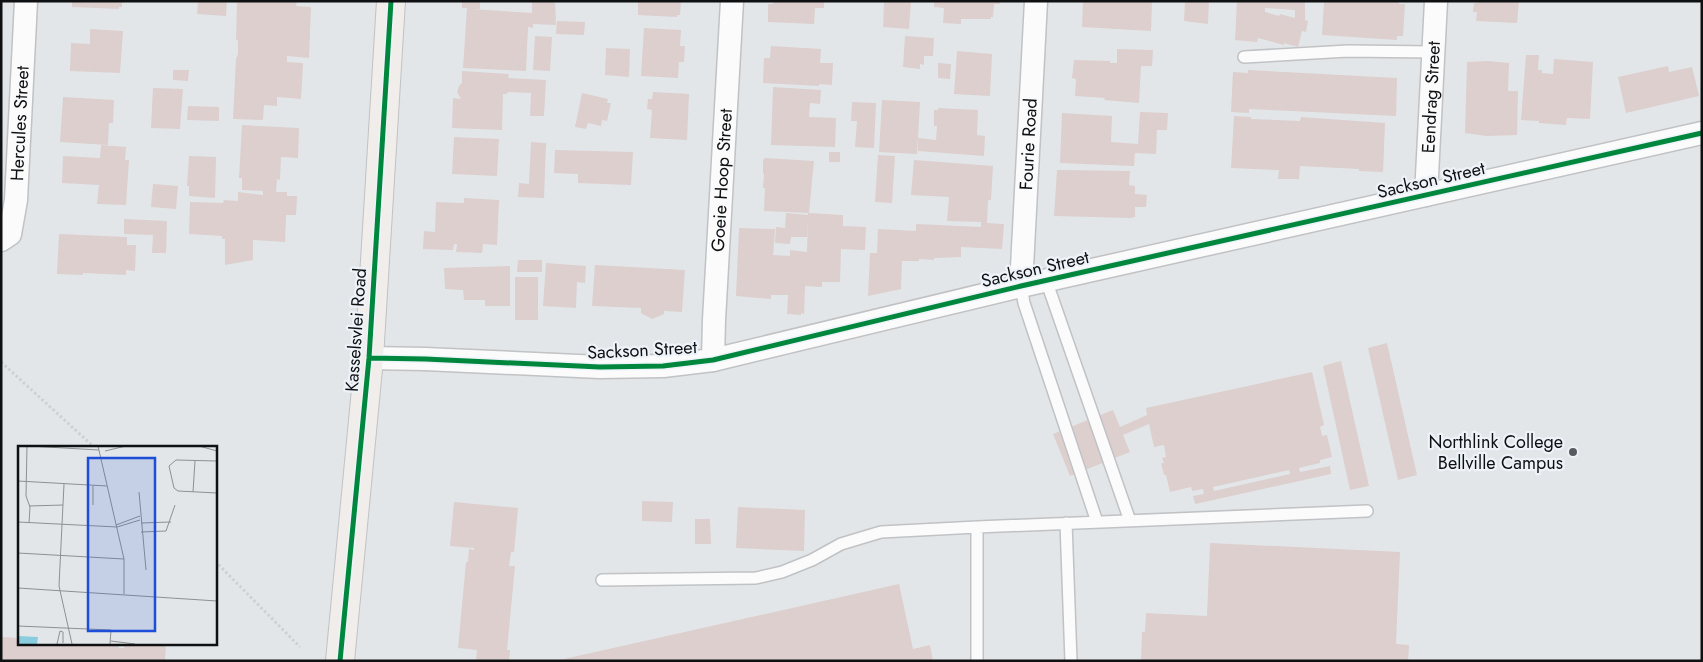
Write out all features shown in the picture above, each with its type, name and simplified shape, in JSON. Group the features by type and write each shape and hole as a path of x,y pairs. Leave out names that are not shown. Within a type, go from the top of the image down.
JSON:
{"street":[{"name":"Hercules Street","path":"1,240 10,234 16,200 26,1"},
{"name":"Kasselsvlei Road","path":"340,661 369,358 391,1"},
{"name":"Goeie Hoop Street","path":"713,360 732,1"},
{"name":"Fourie Road","path":"1020,286 1036,1"},
{"name":"Eendrag Street","path":"1426,195 1436,1"},
{"name":"Sackson Street","path":"369,358 600,368 636,368 713,360 1046,280 1702,133"}],"lane":[{"path":"1244,57 1348,52 1434,52"},
{"path":"1046,280 1130,521"},
{"path":"1020,286 1024,303 1098,522"},
{"path":"602,580 756,578 782,572 812,560 841,544 882,532 1367,511"},
{"path":"1066,523 1071,661"},
{"path":"977,527 977,661"}],"path":[{"path":"1,362 93,446"},
{"path":"216,563 300,646"}],"building":[{"path":"72,1 122,1 122,7 119,7 119,9 72,7"},
{"path":"198,1 227,1 226,16 197,14"},
{"path":"237,1 297,1 296,6 311,7 309,58 287,56 287,62 303,63 301,99 277,97 277,106 264,105 263,120 233,119 236,59 238,54 238,40 236,40"},
{"path":"462,1 480,1 480,9 472,9 532,13 532,1 555,1 556,25 533,24 533,28 528,27 526,71 463,68 467,8 462,8"},
{"path":"638,1 681,1 680,15 677,15 677,17 638,15"},
{"path":"773,1 824,1 824,8 815,8 814,24 768,22 768,4 773,4"},
{"path":"884,1 911,1 909,29 883,27"},
{"path":"934,1 1000,1 1000,4 994,4 993,17 991,19 961,19 961,24 943,23 944,8 934,7"},
{"path":"1083,1 1152,2 1151,31 1082,27"},
{"path":"1185,1 1209,1 1208,24 1184,21"},
{"path":"1237,1 1305,1 1305,20 1308,21 1306,32 1302,31 1298,47 1258,38 1257,42 1235,40","holes":["1265,8 1295,10 1295,18 1265,12"]},
{"path":"1324,1 1399,1 1399,4 1405,4 1403,36 1397,36 1397,40 1322,35"},
{"path":"1478,1 1519,1 1517,23 1476,21 1477,12 1473,12 1474,3 1478,3"},
{"path":"557,21 585,22 584,35 556,34"},
{"path":"644,28 681,30 680,46 685,46 684,62 679,62 678,78 641,76"},
{"path":"90,29 123,31 120,73 70,71 71,43 90,44"},
{"path":"535,36 552,37 550,71 533,70"},
{"path":"905,36 934,38 933,56 924,56 924,65 920,64 920,69 903,67"},
{"path":"771,46 821,49 820,63 833,63 832,85 763,83 764,58 770,58"},
{"path":"606,48 630,49 629,77 605,75"},
{"path":"1117,49 1153,50 1152,66 1141,66 1139,103 1075,96 1076,79 1072,78 1074,60 1110,61 1110,63 1117,63"},
{"path":"957,51 992,54 990,96 954,94"},
{"path":"1526,55 1539,55 1538,70 1542,70 1542,73 1553,74 1554,59 1593,62 1590,119 1567,118 1566,125 1521,120"},
{"path":"1467,62 1509,63 1508,91 1518,91 1517,135 1486,136 1465,133"},
{"path":"938,63 951,64 950,79 938,78"},
{"path":"1668,66 1669,72 1692,67 1699,96 1626,113 1618,77"},
{"path":"173,70 189,70 188,81 173,80"},
{"path":"1248,70 1397,78 1396,116 1249,109 1249,113 1231,112 1233,72 1248,73"},
{"path":"462,71 509,74 508,78 546,80 544,116 530,116 531,93 508,92 503,94 502,130 452,128 453,98 461,99 457,92 462,83"},
{"path":"773,87 821,90 820,104 810,103 809,117 836,118 835,147 771,145"},
{"path":"153,88 183,89 180,129 151,128"},
{"path":"653,92 689,94 687,140 650,138 652,110 647,109 648,99 652,99"},
{"path":"582,93 608,99 607,103 611,103 607,121 602,120 601,126 588,123 586,129 575,127"},
{"path":"63,97 114,100 113,123 109,123 108,145 60,142"},
{"path":"882,100 920,102 917,154 879,152"},
{"path":"852,102 876,103 874,148 855,147 857,121 851,121"},
{"path":"188,106 219,107 219,121 187,120"},
{"path":"938,108 978,110 977,135 985,136 984,156 918,151 918,138 936,140 937,126 934,126 934,110 938,110"},
{"path":"1140,112 1168,113 1167,130 1157,130 1156,154 1135,153 1134,166 1060,163 1062,113 1112,116 1111,142 1138,144"},
{"path":"1234,116 1251,117 1251,119 1300,121 1301,117 1385,123 1383,172 1300,166 1299,179 1278,179 1279,170 1231,168"},
{"path":"242,125 299,128 298,158 281,157 280,180 277,179 276,192 287,192 287,196 297,196 296,215 286,215 285,242 253,240 253,260 225,265 225,239 222,239 222,236 189,234 190,202 223,203 224,200 238,201 238,192 263,195 263,191 242,190 242,178 239,178"},
{"path":"454,137 499,139 497,176 452,174"},
{"path":"531,142 546,143 544,198 518,197 519,183 529,184"},
{"path":"101,145 126,147 125,160 129,160 126,205 97,204 99,185 62,183 63,156 100,158"},
{"path":"555,150 633,152 631,185 578,183 578,174 554,173"},
{"path":"829,152 840,152 840,162 829,162"},
{"path":"878,155 895,156 892,203 875,202"},
{"path":"189,156 216,157 215,198 189,196 189,186 187,186"},
{"path":"765,158 814,161 809,213 764,211 763,160"},
{"path":"914,160 993,166 991,200 988,200 987,223 1004,224 1002,249 961,247 961,257 902,261 901,289 868,296 870,253 877,253 878,229 916,231 916,224 981,227 981,222 947,221 949,197 911,195"},
{"path":"1057,170 1130,171 1129,185 1135,186 1135,194 1147,195 1146,207 1135,207 1135,217 1130,218 1054,216"},
{"path":"153,184 178,186 176,209 151,207"},
{"path":"464,198 499,200 497,245 483,244 482,253 456,252 457,244 454,244 453,250 423,249 424,231 435,232 436,202 464,203"},
{"path":"786,213 808,215 807,237 791,237 790,244 775,243 776,227 785,228"},
{"path":"808,213 843,215 843,226 866,227 865,250 841,249 840,282 822,282 822,287 805,286 804,314 801,313 801,315 787,314 788,295 771,295 771,299 736,296 739,228 775,229 773,255 790,256 790,250 807,252"},
{"path":"124,219 167,221 166,253 152,253 153,235 124,234"},
{"path":"59,234 127,237 127,245 136,245 135,271 126,270 126,275 57,274"},
{"path":"518,260 542,260 542,272 517,272"},
{"path":"546,263 586,266 585,283 577,282 576,308 543,306"},
{"path":"595,265 685,270 682,312 664,311 664,314 652,319 641,313 641,308 592,306"},
{"path":"510,266 510,306 485,306 485,300 464,300 463,290 445,289 444,268"},
{"path":"515,277 538,277 538,320 515,320"},
{"path":"1387,343 1417,475 1398,480 1368,348"},
{"path":"1341,361 1369,486 1350,490 1323,366"},
{"path":"1312,372 1324,425 1320,427 1322,436 1327,435 1332,457 1320,460 1320,463 1299,468 1300,472 1330,466 1331,474 1195,504 1193,496 1204,494 1203,489 1192,491 1191,487 1170,492 1161,463 1164,463 1162,458 1166,457 1164,445 1154,447 1149,424 1123,435 1130,452 1070,476 1053,434 1113,410 1120,427 1147,415 1146,408","holes":["1289,470 1290,474 1214,491 1213,487"]},
{"path":"642,501 673,502 672,522 642,521"},
{"path":"454,502 518,508 514,552 511,552 509,566 515,566 507,650 510,650 509,661 476,661 477,650 458,648 466,562 468,562 469,549 474,550 474,548 450,546"},
{"path":"738,507 805,510 804,551 736,548"},
{"path":"695,519 710,519 711,544 695,544"},
{"path":"1210,543 1400,552 1396,644 1409,645 1408,661 1141,661 1142,632 1145,632 1146,613 1207,616"},
{"path":"899,584 913,649 930,645 933,661 555,661"},
{"path":"1,637 18,638 18,644 119,644 119,648 124,648 124,644 166,644 165,661 1,661"}],"cycle path":[{"path":"340,661 369,358 391,1"},
{"path":"369,358 600,367 663,366 713,360 1021,286 1702,133"}],"place":[{"name":"Northlink College Bellville Campus","path":"1573,452"}]}
